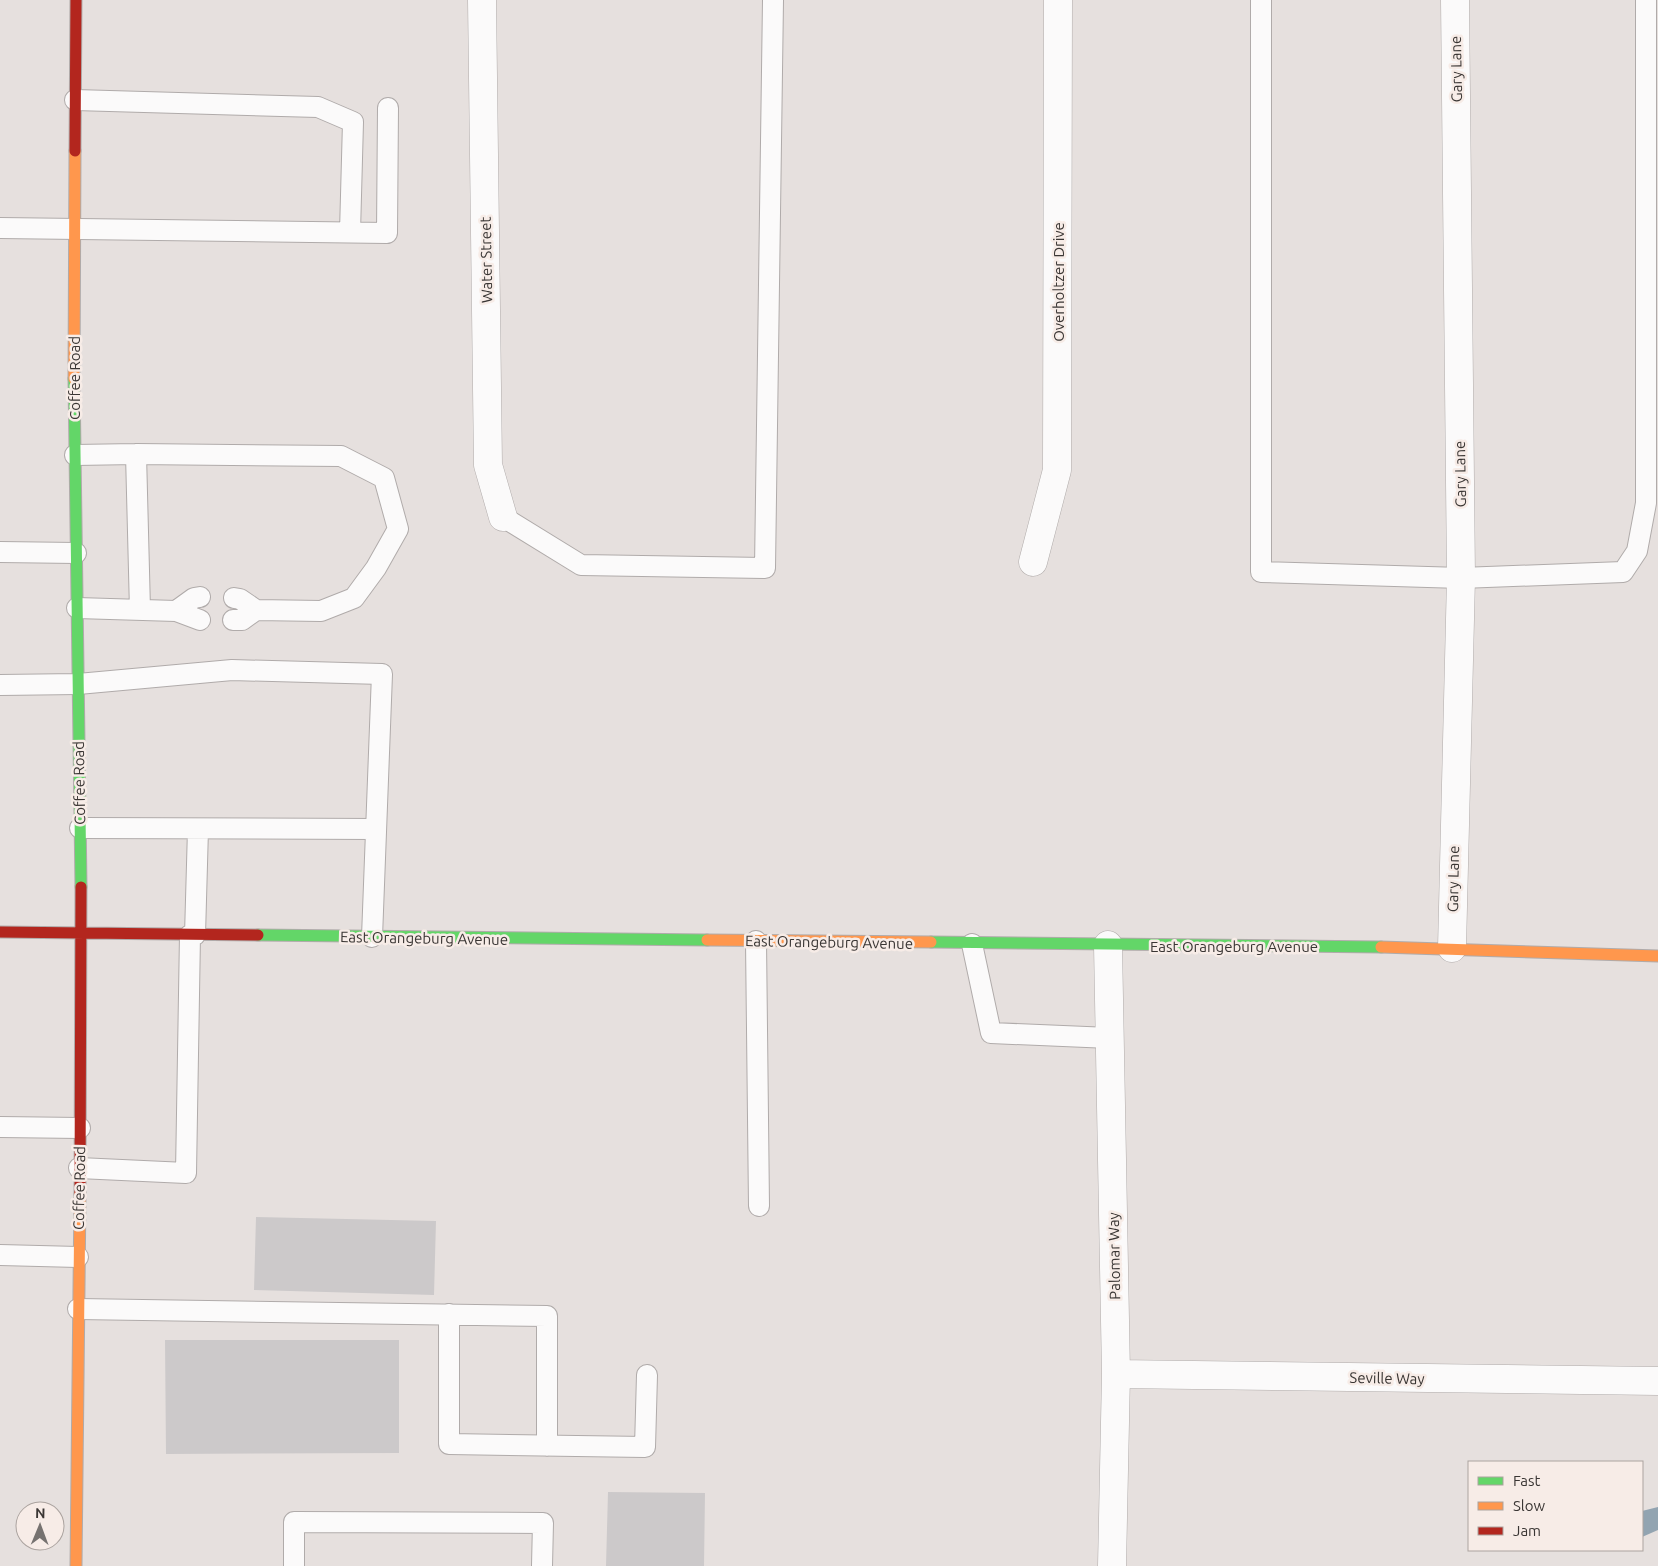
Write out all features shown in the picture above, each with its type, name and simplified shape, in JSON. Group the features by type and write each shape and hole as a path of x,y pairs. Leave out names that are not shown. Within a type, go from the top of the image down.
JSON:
{"street":[{"name":"Coffee Road","path":"76,0 75,455 82,934 76,1566"},
{"name":"Water Street","path":"482,0 488,465 503,517"},
{"name":"Overholtzer Drive","path":"1033,562 1057,470 1058,0"},
{"name":"Gary Lane","path":"1452,948 1461,578 1455,0"},
{"name":"East Orangeburg Avenue","path":"0,932 1452,948 1658,956"},
{"name":"Palomar Way","path":"1108,945 1116,1374 1112,1566"},
{"name":"Seville Way","path":"1116,1374 1658,1382"}],"lane":[{"path":"503,517 581,565 765,568 772,0"},
{"path":"1261,0 1261,572 1461,578 1623,572 1636,551 1646,503 1646,0"},
{"path":"75,100 318,107 353,122 350,232"},
{"path":"0,228 387,232 388,108"},
{"path":"136,454 140,610"},
{"path":"75,455 341,456 384,478 398,529 376,568 354,598 321,612 256,610 240,599 234,598"},
{"path":"0,552 76,553"},
{"path":"176,611 194,598 200,597"},
{"path":"77,608 176,611 200,620"},
{"path":"233,620 242,620 256,610"},
{"path":"0,685 78,684 232,670 382,674 372,937"},
{"path":"80,828 376,829"},
{"path":"79,1168 186,1172 192,935 198,829"},
{"path":"756,941 759,1206"},
{"path":"972,944 991,1032 1110,1038"},
{"path":"0,1127 80,1128"},
{"path":"0,1256 78,1257"},
{"path":"78,1309 547,1316 547,1446"},
{"path":"449,1314 449,1444 646,1447 647,1375"},
{"path":"294,1566 294,1522 543,1522 542,1566"}],"water":[{"path":"1658,1507 1658,1530 1643,1537 1643,1511"}],"building":[{"path":"256,1217 436,1221 434,1295 254,1290"},
{"path":"165,1340 399,1340 399,1453 166,1454"},
{"path":"608,1492 705,1493 704,1566 606,1566"}],"traffic: fast":[{"path":"74,379 81,887"},
{"path":"258,935 707,940"},
{"path":"931,942 1381,947"}],"traffic: slow":[{"path":"74,379 75,151"},
{"path":"707,940 931,942"},
{"path":"1381,947 1658,956"},
{"path":"76,1566 80,1194"}],"traffic: jam":[{"path":"75,151 76,0"},
{"path":"80,1194 81,887"},
{"path":"0,932 258,935"}]}
